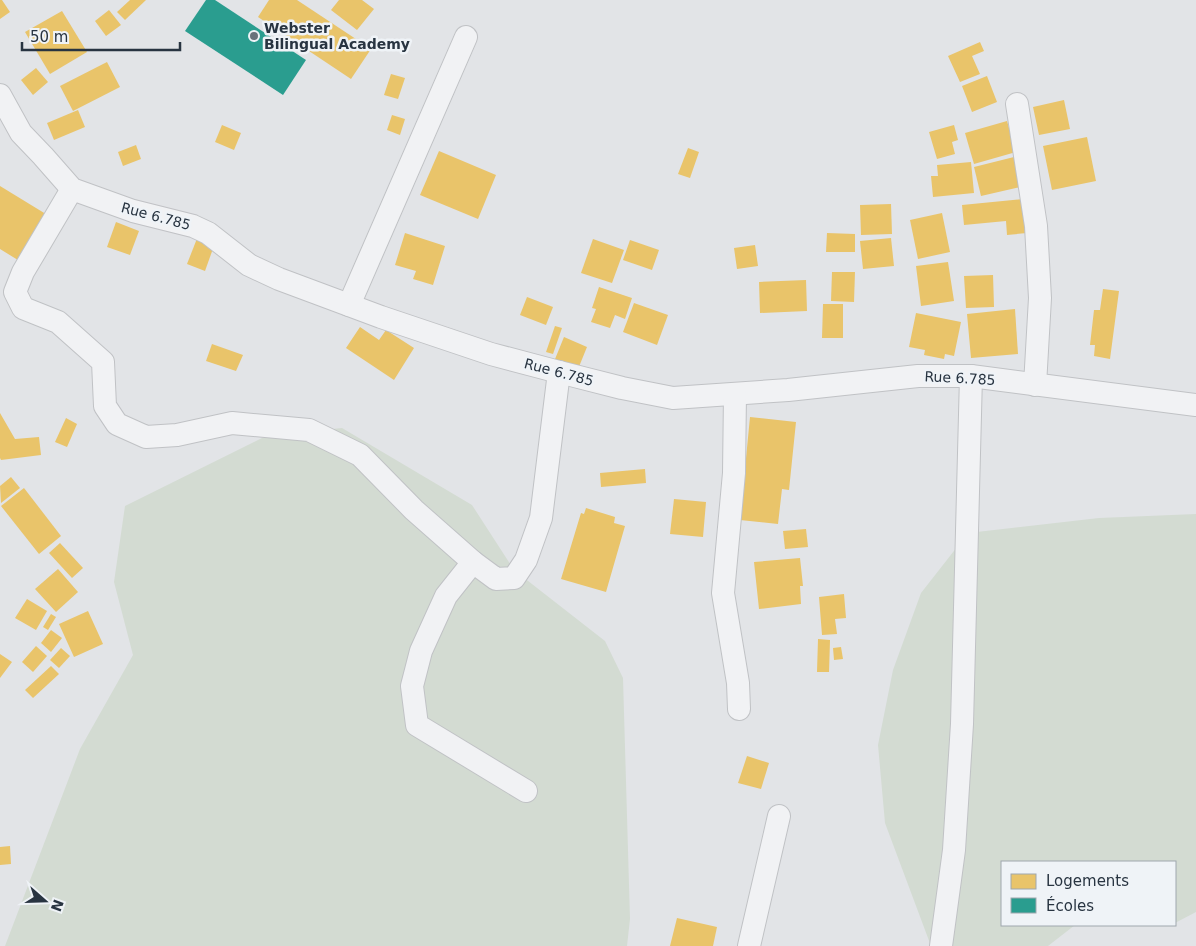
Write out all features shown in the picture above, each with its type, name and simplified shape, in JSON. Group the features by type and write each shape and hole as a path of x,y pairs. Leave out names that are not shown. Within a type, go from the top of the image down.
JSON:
{"street":[{"path":"349,305 466,38"},
{"name":"Rue 6.785","path":"0,96 21,133 72,189 133,211 193,226 208,233 249,265 279,279 491,354 559,372 622,388 673,398 788,390 918,376 971,376 1196,405"},
{"path":"1017,104 1036,226 1040,298 1035,384"},
{"path":"72,189 23,272 16,292 23,308 58,322 103,362 105,406 117,424 146,437 177,434 232,423 309,430 360,455 414,510 473,562 496,579 514,578 526,560 541,518 559,372"},
{"path":"941,946 954,850 962,724 971,376"},
{"path":"735,394 734,473 723,594 738,682 739,709"},
{"path":"473,562 446,596 421,651 412,686 417,725 526,791"},
{"path":"749,946 779,816"}],"shaded area":[{"path":"342,428 472,505 514,570 605,641 623,678 630,919 627,946 5,946 80,749 133,655 114,582 125,506 266,436"},
{"path":"1196,514 1196,912 1176,922 1176,861 1001,861 1001,926 1074,926 1048,946 931,946 885,823 878,745 893,670 921,593 968,533 1099,518"}],"building: Logements":[{"path":"0,0 2,0 10,12 0,19"},
{"path":"130,0 146,0 125,20 117,12"},
{"path":"269,0 297,0 371,49 351,79 258,17"},
{"path":"339,0 362,0 374,9 357,30 331,10"},
{"path":"109,10 121,25 106,36 95,21"},
{"path":"62,11 87,52 50,74 25,32"},
{"path":"980,42 984,51 972,56 980,74 960,82 948,56"},
{"path":"107,62 120,87 73,111 60,86"},
{"path":"36,68 48,82 33,95 21,80"},
{"path":"391,74 405,78 398,99 384,95"},
{"path":"987,76 997,102 972,112 962,86"},
{"path":"1064,100 1070,129 1039,135 1033,107"},
{"path":"78,110 85,127 54,140 47,123"},
{"path":"392,115 405,119 400,135 387,130"},
{"path":"1007,121 1016,152 974,164 965,133"},
{"path":"222,125 241,133 234,150 215,142"},
{"path":"954,125 958,140 952,142 955,154 937,159 929,132"},
{"path":"1087,137 1096,181 1052,190 1043,146"},
{"path":"136,145 141,159 123,166 118,152"},
{"path":"688,148 699,152 690,178 678,174"},
{"path":"439,151 496,175 478,219 420,195"},
{"path":"1018,156 1025,186 981,196 974,167"},
{"path":"971,162 974,193 933,197 931,176 938,176 937,165"},
{"path":"0,186 54,219 26,265 0,249"},
{"path":"1023,199 1027,233 1007,235 1006,221 964,225 962,205"},
{"path":"891,204 892,234 861,235 860,205"},
{"path":"942,213 950,252 918,259 910,220"},
{"path":"116,222 139,231 130,255 107,247"},
{"path":"405,233 445,246 433,285 413,279 416,271 395,265"},
{"path":"827,233 855,234 855,252 826,252"},
{"path":"198,236 215,243 205,271 187,264"},
{"path":"891,238 894,266 863,269 860,241"},
{"path":"593,239 624,250 612,283 581,273"},
{"path":"630,240 659,250 652,270 623,260"},
{"path":"755,245 758,266 737,269 734,248"},
{"path":"948,262 954,301 921,306 916,266"},
{"path":"832,272 855,272 854,302 831,301"},
{"path":"993,275 994,307 966,308 964,276"},
{"path":"806,280 807,311 760,313 759,282"},
{"path":"599,287 632,298 625,319 615,315 610,328 591,322 596,309 592,308"},
{"path":"1103,289 1119,291 1110,359 1094,356 1095,345 1090,345 1094,310 1100,310"},
{"path":"527,297 553,307 546,325 520,315"},
{"path":"634,303 668,315 657,345 623,332"},
{"path":"823,304 843,304 843,338 822,338"},
{"path":"1015,309 1018,354 971,358 967,314"},
{"path":"916,313 961,322 954,356 945,354 944,359 924,355 925,350 909,347"},
{"path":"555,326 562,328 553,354 546,352"},
{"path":"360,327 379,340 386,330 414,348 394,380 346,348"},
{"path":"564,337 587,347 576,374 553,364"},
{"path":"212,344 243,355 236,371 206,361"},
{"path":"0,413 15,439 39,437 41,455 1,460"},
{"path":"750,417 796,422 789,490 782,489 778,524 740,520"},
{"path":"66,418 77,424 67,447 55,442"},
{"path":"645,469 646,483 601,487 600,473"},
{"path":"11,477 20,488 1,503 0,486"},
{"path":"24,488 61,536 39,554 1,506"},
{"path":"674,499 706,502 703,537 670,534"},
{"path":"586,508 615,517 614,523 625,526 606,592 561,579 581,513 584,514"},
{"path":"806,529 808,547 785,549 783,531"},
{"path":"60,543 83,568 72,578 49,553"},
{"path":"800,558 803,586 800,586 801,604 759,609 754,562"},
{"path":"58,569 78,592 56,612 35,589"},
{"path":"844,594 846,618 835,619 837,634 822,635 819,597"},
{"path":"27,599 47,611 36,630 15,618"},
{"path":"88,611 103,644 74,657 59,624"},
{"path":"51,614 56,617 48,630 43,627"},
{"path":"51,630 62,638 51,652 41,643"},
{"path":"818,639 830,640 829,672 817,672"},
{"path":"36,646 47,656 33,672 22,662"},
{"path":"841,647 843,659 834,660 833,648"},
{"path":"61,648 70,656 59,668 50,660"},
{"path":"0,654 12,662 0,678"},
{"path":"51,666 59,674 33,698 25,690"},
{"path":"747,756 769,763 761,789 738,783"},
{"path":"10,846 11,864 0,865 0,847"},
{"path":"677,918 717,927 713,946 670,946"}],"building: Écoles":[{"path":"206,0 215,0 306,60 283,95 185,31"}],"place":[{"name":"Webster Bilingual Academy","path":"254,36"}]}
